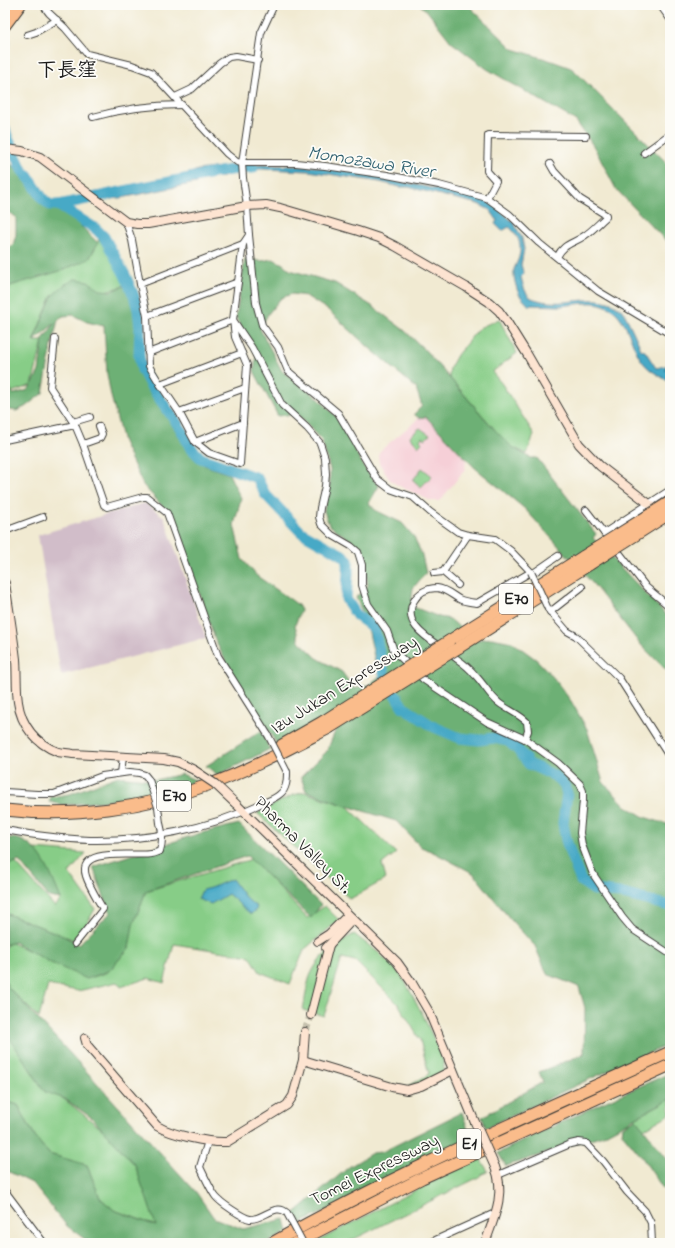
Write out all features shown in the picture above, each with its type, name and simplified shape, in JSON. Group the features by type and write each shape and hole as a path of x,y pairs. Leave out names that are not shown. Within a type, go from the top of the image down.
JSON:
{"highway":[{"path":"5,11 9,5"},
{"path":"5,25 20,5"},
{"name":"Izu Jukan Expressway","path":"5,810 55,812 90,811 137,804 174,796 209,785 242,771 326,725 458,648 670,502"},
{"name":"Izu Jukan Expressway","path":"5,806 55,809 90,807 137,801 173,793 207,782 326,725 449,641 670,513"},
{"name":"Tomei Expressway","path":"272,1243 315,1219 417,1168 670,1052"},
{"name":"Tomei Expressway","path":"295,1243 422,1178 670,1065"}],"street":[{"path":"44,5 49,13 65,28 87,54 132,65 151,72 227,154 237,162 296,163 325,166 387,175 439,185 487,198 509,214 539,243 598,291 670,334"},
{"path":"274,5 261,33 242,163 242,178 248,206 249,235 256,303 262,325 278,347 288,371 338,413 377,479 390,490 413,497 430,512 458,532 495,539 510,551 532,573 549,610 567,631 576,636 619,678 670,758"},
{"path":"660,5 670,19"},
{"path":"27,35 42,29 57,20"},
{"path":"175,97 192,89 220,63 229,57 236,56 258,60"},
{"path":"93,117 131,108 154,105 182,105"},
{"path":"644,153 670,134"},
{"path":"487,198 496,181 487,171 488,135 586,136"},
{"path":"5,149 22,151 40,157 126,222 148,224 248,206 266,205 379,238 466,287 489,302 499,311 579,444 600,466 670,520"},
{"path":"550,164 554,171 580,199 606,215 606,217 584,236 566,245 557,257"},
{"path":"126,222 132,240 147,316 149,366 179,412 196,442 209,453 240,464 247,364 235,337 233,320 243,244 249,235"},
{"path":"140,284 243,244"},
{"path":"147,316 238,282"},
{"path":"148,353 233,320"},
{"path":"233,320 252,348 282,405 307,428 320,443 325,458 326,474 319,517 321,524 332,535 358,552 362,565 362,585 368,604 387,631 394,651 424,680 486,722 525,739 558,763 580,784 583,791 580,832 582,845 593,874 622,917 632,929 670,954"},
{"path":"5,830 53,837 89,840 127,839 163,834 214,822 244,812 281,794 287,782 287,772 268,736 218,656 167,513 147,497 143,496 107,507 104,505 83,444 74,423 50,387 55,339"},
{"path":"160,384 242,353"},
{"path":"179,412 246,388"},
{"path":"5,440 74,423 90,416"},
{"path":"196,442 243,423"},
{"path":"83,444 100,438 102,434 99,426"},
{"path":"604,533 670,490"},
{"path":"586,510 646,587 670,607"},
{"path":"5,531 43,517"},
{"path":"442,572 468,535"},
{"path":"525,739 528,731 527,722 522,717 500,704 475,675 458,659 424,635 415,626 411,608 415,598 420,593 438,588 459,599 476,603 532,573 558,556"},
{"path":"434,573 442,572 458,585"},
{"name":"Pharma Valley St.","path":"5,584 15,655 20,713 27,729 31,734 40,742 59,752 164,759 178,762 194,770 215,784 235,803 397,962 412,982 429,1012 497,1171 500,1191 486,1243"},
{"path":"549,610 582,587"},
{"path":"122,773 123,757"},
{"path":"5,792 54,794 102,776 122,773 139,772 145,775 149,780 158,807 163,834 160,851 151,854 106,855 95,857 88,861 85,866 86,876 103,909 75,944"},
{"path":"318,941 350,917"},
{"path":"311,1015 328,946 350,917"},
{"path":"318,941 328,946"},
{"path":"85,1038 87,1045 157,1126 164,1130 208,1141 227,1142 286,1105 293,1096 302,1060 305,1032"},
{"path":"302,1060 392,1087 407,1090 421,1086 453,1070"},
{"path":"208,1141 200,1167 216,1197 243,1217 250,1219 258,1218 278,1208 283,1209 287,1213 303,1243"},
{"path":"497,1171 570,1144 579,1142 586,1143 645,1211 652,1224 652,1243"},
{"path":"5,1191 44,1243"},
{"path":"429,1243 495,1212"}],"shaded area":[{"path":"426,417 466,460 465,469 440,501 431,501 397,485 389,479 379,463 378,456 380,451 419,418"},
{"path":"145,503 164,517 206,638 61,675 38,535"}],"green space":[{"path":"420,5 468,5 513,49 571,68 576,72 670,166 670,245 616,189 594,147 576,121 487,69 451,42 428,12"},
{"path":"5,159 33,184 41,203 67,212 98,243 89,259 60,271 10,286 5,298 5,250 13,245 16,235 16,217 5,210"},
{"path":"99,239 125,283 122,287 100,292 52,296 33,341 43,341 32,385 12,392 5,377 5,298 10,286 89,259"},
{"path":"245,259 261,261 273,259 283,264 290,270 335,283 372,306 404,330 426,351 494,429 512,447 531,458 537,458 596,534 593,538 670,619 670,674 640,644 594,585 525,509 474,467 426,417 419,418 414,414 422,406 416,388 328,310 306,296 292,294 281,298 268,314 260,329 282,371 318,398 337,417 364,467 379,486 369,503 375,510 402,523 414,537 422,555 426,573 413,588 411,606 439,617 450,619 474,640 492,638 512,642 537,660 553,677 571,701 587,729 603,782 626,806 644,817 670,825 670,1044 592,1078 486,1128 482,1117 543,1082 539,1072 584,1054 585,1008 579,987 547,974 535,946 511,920 473,873 421,847 396,821 347,806 306,791 301,777 327,751 336,729 277,744 238,686 216,642 174,519 143,485 123,442 107,374 104,326 87,322 73,315 63,316 58,320 43,393 25,407 16,411 5,409 5,377 9,390 14,394 28,390 39,371 43,339 56,322 33,342 52,296 64,285 75,279 88,281 100,290 111,291 124,286 129,292 138,313 137,368 188,450 204,465 229,474 241,499 234,525 242,559 257,576 298,605 301,610 295,625 299,641 317,658 342,672 354,689 368,685 381,675 376,666 367,623 356,597 368,586 363,549 329,525 324,511 327,492 330,485 330,469 322,441 297,414 278,416 255,373 254,369 257,355 236,317"},
{"path":"499,319 517,353 492,372 502,384 534,434 527,454 512,447 449,377 450,368 457,355 479,328"},
{"path":"420,428 430,435 425,439 422,437 420,440 422,443 419,446 411,439 410,436"},
{"path":"422,468 432,476 421,487 413,480"},
{"path":"261,731 270,749 218,775 206,766"},
{"path":"182,774 197,781 135,798 64,805 49,802 51,797 70,794 118,776 155,780"},
{"path":"304,792 347,806 396,853 382,864 386,879 350,899 257,813 291,796"},
{"path":"239,824 321,905 311,918 247,856 146,891 133,925 129,948 109,971 87,979 51,963 14,942 5,945 5,913 59,934 79,944 110,913 93,867 201,833"},
{"path":"5,838 21,840 30,845 36,851 42,858 51,875 61,899 49,897 19,861 5,866"},
{"path":"35,849 86,853 69,873 95,909 77,941 5,913 5,867 15,862 55,907 61,899"},
{"path":"252,859 307,918 325,906 339,920 305,949 290,984 260,972 250,956 174,944 164,983 148,978 121,987 117,982 78,991 48,985 39,1018 8,987 5,982 5,946 11,943 93,977 108,972 129,948 132,927 146,891"},
{"path":"354,934 379,953 402,976 423,1015 442,1057 444,1066 443,1074 407,1087 429,1074 420,1040 399,1005 355,961 342,958 324,1016 303,1010 309,979 316,965 333,947"},
{"path":"5,981 8,987 196,1192 214,1218 243,1229 285,1219 288,1232 267,1243 90,1243 67,1226 32,1183 5,1170 5,1101 18,1105 35,1137 49,1154 87,1165 100,1198 114,1210 156,1226 135,1165 92,1118 65,1099 45,1092 5,1031"},
{"path":"5,1031 45,1092 55,1092 108,1134 135,1165 157,1226 114,1210 100,1198 87,1165 49,1154 35,1137 18,1105 5,1101"},
{"path":"670,1073 670,1099 603,1135 506,1166 498,1153 593,1107"},
{"path":"670,1099 670,1114 644,1129 635,1118"},
{"path":"462,1112 471,1138 299,1224 291,1216 349,1167 372,1153 382,1152"},
{"path":"636,1119 670,1162 670,1187 664,1190 641,1156 622,1133 623,1126"},
{"path":"479,1157 488,1171 477,1178 346,1243 314,1243"}],"water":[{"path":"262,165 319,167 361,173 464,195 488,202 514,223 522,238 524,249 521,265 524,274 521,277 525,290 531,298 549,302 593,300 614,304 623,311 641,350 645,351 656,368 670,365 670,368 665,370 670,371 670,375 666,380 644,364 637,353 622,320 609,308 600,304 591,303 560,306 529,306 519,294 514,278 514,269 520,250 518,238 509,227 502,231 495,224 497,220 490,210 478,204 408,187 400,187 380,182 309,171 263,169 227,169 203,173 213,176 225,176 199,178 197,179 196,183 126,197 104,200 103,198 122,196 161,187 174,179 198,170 230,166"},
{"path":"232,879 245,897 257,907 251,914 228,894 211,904 198,899 202,890 214,887"}],"waterway":[{"name":"Momozawa River","path":"5,128 22,170 30,179 43,199 50,205 58,205 237,169 253,168"},
{"path":"58,205 96,229 104,237 125,275 138,310 140,327 139,355 142,370 150,385 181,429 190,447 201,458 257,478 265,494 301,532 341,554 348,560 346,599 357,616 374,628 385,678 403,707 434,727 460,738 479,740 494,738 508,741 518,750 529,764 555,776 564,785 567,793 563,823 566,840 581,881 594,890 619,893 670,906"}],"tunnel":[{"path":"305,1032 311,1015"}],"district":[{"name":"下長窪","path":"67,71"}]}
